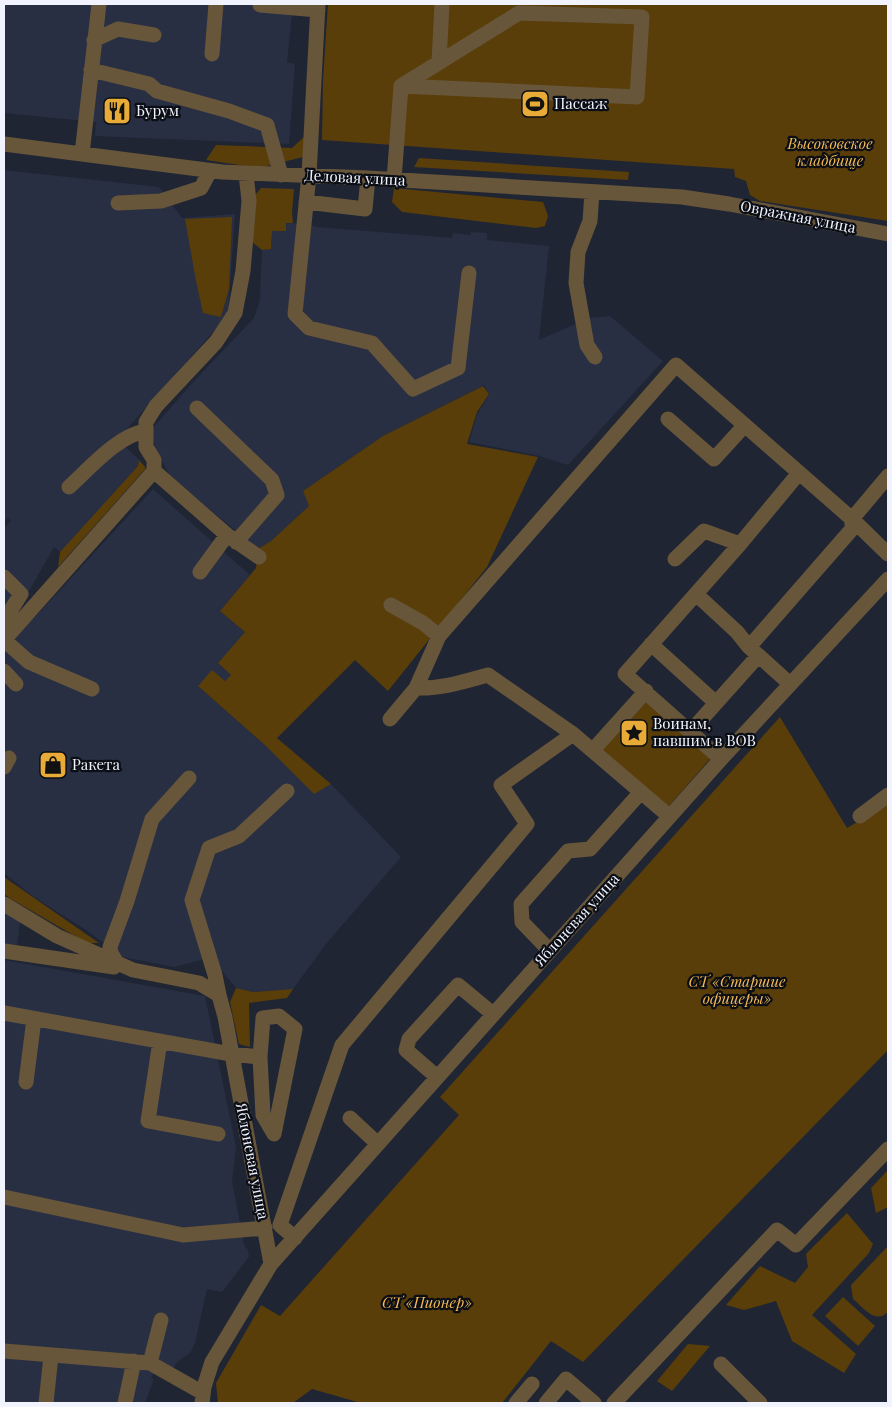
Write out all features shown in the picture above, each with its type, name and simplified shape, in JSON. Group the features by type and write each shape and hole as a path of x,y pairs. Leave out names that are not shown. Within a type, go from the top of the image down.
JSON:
{"street":[{"path":"82,154 99,4"},
{"path":"212,54 216,4"},
{"path":"439,62 442,4"},
{"path":"260,5 318,7 309,175 295,314 309,328 372,343 413,388 458,368 469,273"},
{"path":"519,13 642,17 637,97 401,86 519,13"},
{"path":"94,40 118,29 154,35"},
{"path":"91,70 149,84 157,91 229,111 267,125 281,175"},
{"path":"394,180 401,86"},
{"name":"Деловая улица","path":"4,144 246,174 368,178 708,200"},
{"path":"118,203 161,202 201,188 210,171"},
{"path":"92,689 29,662 4,640 154,471 154,460 146,447 146,422 156,406 216,342 235,313 243,271 248,211 246,174"},
{"path":"306,202 365,209 368,178"},
{"path":"592,192 590,221 578,252 576,283 587,345 595,357"},
{"name":"Овражная улица","path":"708,200 888,234"},
{"path":"390,719 416,688 439,636 676,365 852,519 888,554"},
{"path":"197,408 272,480 277,494 200,572"},
{"path":"668,419 714,459 745,425"},
{"path":"69,487 114,446 135,433 146,432"},
{"path":"154,471 232,538 259,557"},
{"path":"721,759 692,731 625,674 740,544 799,473"},
{"path":"692,731 716,703 753,651 852,529 852,519 888,476"},
{"path":"675,559 704,531 740,544"},
{"path":"4,577 20,594 4,621"},
{"name":"Яблоневая улица","path":"203,1398 204,1387 212,1362 271,1264 669,816 888,579"},
{"path":"696,594 789,684"},
{"path":"391,605 423,623 439,636"},
{"path":"651,644 716,703"},
{"path":"4,671 16,684"},
{"path":"416,688 433,689 451,686 488,675 573,734 669,816"},
{"path":"593,750 646,691"},
{"path":"295,1238 280,1225 342,1045 527,824 501,786 573,734"},
{"path":"117,963 110,947 127,901 152,819 189,778"},
{"name":"Яблоневая улица","path":"271,1264 225,1017 192,900 209,848 239,836 287,791"},
{"path":"550,951 522,922 521,904 568,851 590,850 641,792"},
{"path":"860,816 888,795"},
{"path":"4,904 57,936 133,970"},
{"path":"4,951 133,970 199,983 218,995"},
{"path":"438,1077 406,1050 409,1038 458,985 493,1014"},
{"path":"4,1013 231,1054 260,1057"},
{"path":"280,1016 295,1029 274,1134 263,1115 260,1057 263,1018 280,1016"},
{"path":"26,1082 34,1018"},
{"path":"160,1041 148,1121 218,1134"},
{"path":"350,1118 378,1144"},
{"path":"614,1403 777,1230 796,1246 888,1149"},
{"path":"4,1197 183,1235 265,1228"},
{"path":"150,1363 161,1320"},
{"path":"4,1350 51,1356 150,1363 203,1398"},
{"path":"46,1403 51,1356"},
{"path":"125,1403 134,1361"},
{"path":"721,1364 760,1403"},
{"path":"546,1403 566,1380 594,1403"},
{"path":"516,1403 532,1384"}],"shaded area":[{"path":"4,4 293,4 287,62 295,64 289,144 95,136 96,122 4,113"},
{"path":"4,170 159,187 182,218 235,214 228,315 118,439 139,460 138,466 60,552 54,547 4,633 4,528 11,521 8,518 4,522"},
{"path":"286,223 452,238 453,233 471,235 471,232 487,233 487,240 549,246 539,340 589,318 610,316 663,361 568,465 540,456 469,442 477,415 489,394 484,385 383,436 303,491 309,506 271,541 258,549 171,478 156,450 151,430 254,318 260,300 262,250 271,249 272,231"},
{"path":"153,489 250,575 220,611 245,632 218,663 231,675 225,681 198,686 266,746 314,793 331,784 401,857 326,944 293,989 253,992 236,988 209,958 174,967 123,957 86,930 34,897 4,873 4,645 37,615"},
{"path":"4,910 20,920 17,946 4,944"},
{"path":"4,960 205,996 236,1147 232,1181 244,1245 248,1250 249,1257 222,1292 207,1289 195,1343 190,1353 177,1362 172,1370 155,1370 151,1378 154,1379 145,1403 4,1403"}],"green space":[{"name":"Пассаж","path":"328,4 888,4 888,221 760,201 750,195 746,181 735,177 734,169 322,140 323,80"},
{"path":"305,136 303,157 259,168 206,160 216,145 292,148"},
{"path":"419,158 629,172 628,180 414,167"},
{"path":"261,188 294,189 293,223 286,223 286,231 272,231 271,249 262,250 252,242 256,194"},
{"path":"394,188 543,202 548,216 545,226 536,228 402,212 392,202"},
{"path":"232,217 229,289 221,317 203,313 185,219"},
{"path":"483,386 489,394 477,412 467,444 538,457 487,567 388,691 355,660 277,738 331,784 314,794 266,746 198,686 212,670 225,681 231,675 218,663 245,632 220,611 256,568 258,549 271,541 309,506 303,491 383,436"},
{"path":"139,460 146,468 58,567 60,552 138,466"},
{"path":"648,699 710,759 667,808 601,751"},
{"name":"СТ «Старшие офицеры»","path":"780,717 847,828 888,804 888,1050 583,1362 551,1341 502,1403 361,1403 312,1389 293,1403 218,1403 216,1383 261,1305 280,1316 459,1115 440,1097"},
{"path":"4,877 99,943 87,943 11,899 4,894"},
{"path":"236,988 253,992 293,989 287,998 249,1003 250,1047 239,1044 230,1002"},
{"path":"888,1170 888,1207 876,1213 871,1188"},
{"path":"847,1213 873,1244 869,1253 812,1315 856,1354 844,1373 792,1341 776,1301 744,1310 726,1305 760,1266 795,1283 808,1267 806,1254"},
{"path":"888,1246 888,1312 878,1317 869,1313 853,1299 851,1285"},
{"path":"843,1297 875,1326 858,1346 825,1316"},
{"path":"688,1344 710,1346 672,1391 657,1381"}],"place":[{"name":"Пассаж","path":"535,104"},
{"name":"Бурум","path":"117,111"},
{"name":"Воинам, павшим в ВОВ","path":"634,733"},
{"name":"Ракета","path":"53,765"}],"park label":[{"name":"Высоковское кладбище","path":"830,152"},
{"name":"СТ «Пионер»","path":"427,1303"}]}
